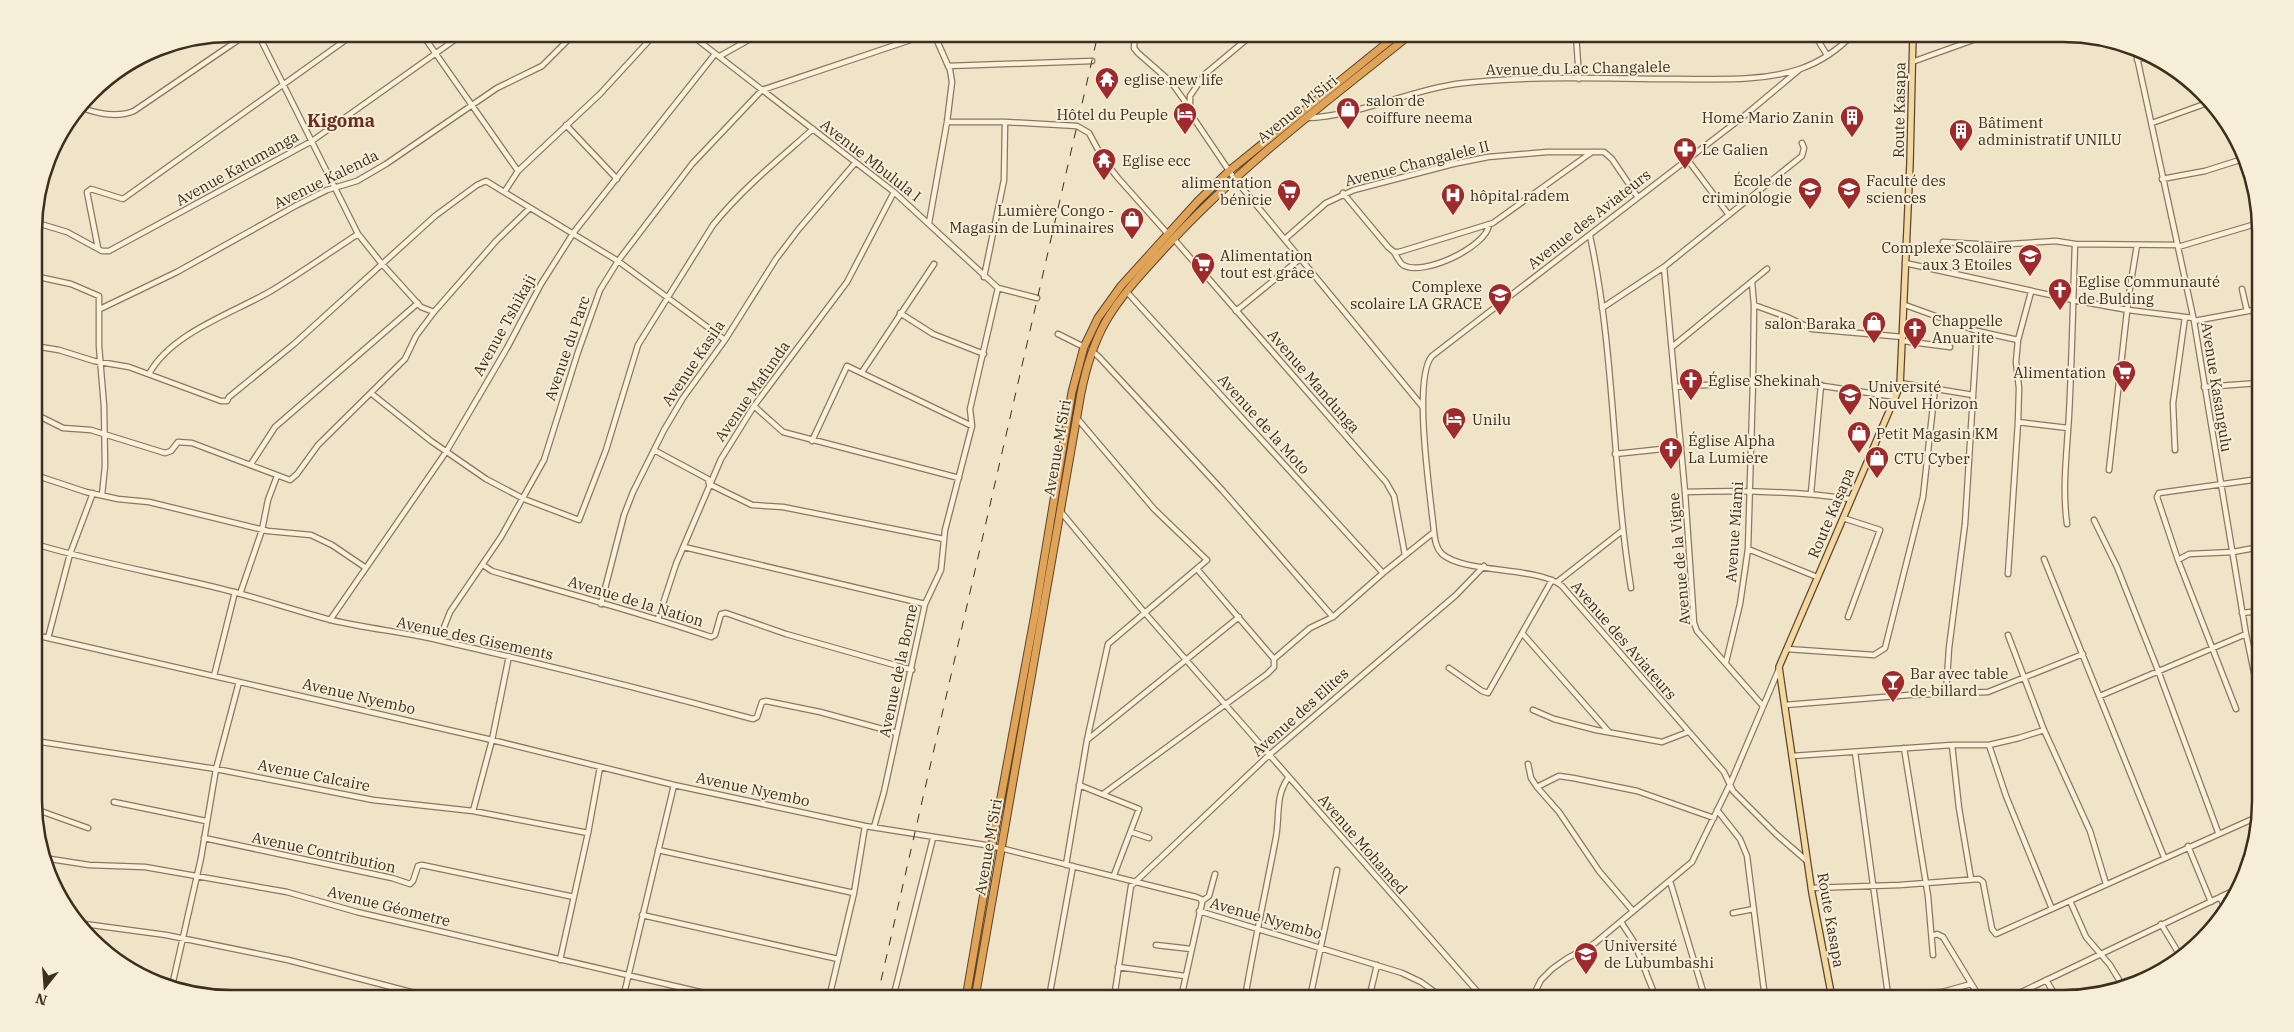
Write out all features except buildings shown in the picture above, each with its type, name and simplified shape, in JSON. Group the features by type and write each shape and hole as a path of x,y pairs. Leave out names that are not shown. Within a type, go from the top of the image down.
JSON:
{"highway":[{"name":"Avenue M'Siri","path":"967,990 992,846 1036,614 1072,392 1084,347 1108,303 1229,171 1388,42"},
{"name":"Avenue M'Siri","path":"977,990 1000,848 1080,393 1092,351 1106,321 1126,291 1170,236 1234,178 1401,42"},
{"path":"1072,392 1080,393"}],"main road":[{"name":"Route Kasapa","path":"1830,990 1811,888 1779,667 1850,499 1896,397 1900,383 1910,162 1913,42"}],"street":[{"path":"88,110 108,115 121,115 134,111 235,42"},
{"path":"262,42 358,234 382,264 418,303 424,309 434,312"},
{"path":"98,248 87,192 91,189 124,199 343,42"},
{"path":"427,42 518,171"},
{"name":"Avenue Katumanga","path":"98,248 106,252 129,242 312,141 452,42"},
{"name":"Avenue Kalenda","path":"100,309 177,272 297,205 335,188 357,181 386,164 510,80 542,66 566,42"},
{"path":"505,191 518,171 615,78 648,42"},
{"name":"Avenue Mbulula I","path":"700,42 894,192 929,222 984,277 998,288 1038,298"},
{"path":"717,55 743,42"},
{"path":"762,90 904,42"},
{"path":"929,222 948,122 952,78 938,42"},
{"path":"1134,42 1134,48 1138,53 1171,82 1188,107 1194,121 1234,178 1422,406"},
{"path":"1188,107 1193,90 1204,75 1243,42"},
{"path":"1577,42 1579,79"},
{"path":"1819,42 1827,55"},
{"name":"Avenue du Lac Changalele","path":"1295,117 1306,118 1330,115 1455,84 1520,79 1744,78 1800,69 1827,55 1843,42"},
{"path":"1912,62 1968,42"},
{"name":"Avenue Tshikaji","path":"330,620 446,452 507,348 541,284 574,232 717,55"},
{"name":"Avenue Kasangulu","path":"2137,60 2194,320 2242,613 2252,656"},
{"path":"948,66 1092,61"},
{"name":"Avenue des Aviateurs","path":"1800,69 1744,116 1637,196 1590,236 1432,356 1426,368 1422,406 1436,546 1444,555 1458,561 1554,581 1724,772 1731,782 1733,791 1776,834 1808,861"},
{"name":"Avenue du Parc","path":"439,640 450,612 483,565 524,499 544,460 596,298 618,261 692,164 762,90"},
{"path":"2152,123 2202,105"},
{"name":"Avenue Mandunga","path":"948,122 1005,122 1077,126 1086,131 1118,178 1386,482 1394,496 1405,555"},
{"path":"984,277 1004,180 1005,122"},
{"path":"566,125 617,179"},
{"path":"372,394 446,452 486,479 524,499 572,518 580,519 606,450 633,358 646,330 724,210 748,186 813,129"},
{"path":"1602,308 1664,267 1802,156 1804,148 1802,143"},
{"path":"1394,252 1489,225 1594,151 1607,154 1637,196"},
{"name":"Avenue Changalele II","path":"1285,239 1326,203 1343,194 1453,164 1488,157 1547,152 1594,151"},
{"path":"1687,159 1728,215"},
{"path":"2162,179 2206,171 2238,161"},
{"name":"Avenue Kasila","path":"601,604 624,515 654,450 683,398 725,340 776,259 855,163"},
{"path":"43,347 100,362 130,367 163,381 221,401 227,401 229,397 294,344 435,216 480,182 489,182 530,208 574,232 618,261 725,340"},
{"name":"Avenue Mafunda","path":"658,618 676,564 721,459 754,406 847,282 894,192"},
{"path":"1343,194 1388,248 1394,252 1401,263 1411,268 1443,262 1471,246 1486,233 1489,225"},
{"path":"43,418 63,428 87,429 104,433 165,453 170,451 176,442 196,445 251,464 277,476 292,479 318,445 372,394 405,359 416,336 434,312 496,241 530,208"},
{"path":"43,225 67,232 98,248"},
{"path":"1943,242 1994,245 2056,241 2075,244 2178,246 2251,225"},
{"path":"149,374 164,355 186,337 274,289 358,234"},
{"path":"1590,236 1602,308 1622,531 1631,588"},
{"path":"2067,524 2063,494 2068,428 2075,244"},
{"path":"2109,470 2137,245"},
{"path":"1236,311 1301,258"},
{"path":"862,372 934,264"},
{"path":"1905,264 2031,292 2194,320 2252,310"},
{"name":"Avenue de la Vigne","path":"1664,267 1685,492 1694,623 1697,631 1763,706"},
{"path":"1672,347 1767,269"},
{"path":"43,278 71,284 97,294 100,309 100,362 104,406 105,466 102,495"},
{"name":"Avenue Miami","path":"1726,662 1740,604 1748,549 1753,381 1754,305 1752,282"},
{"name":"Avenue de la Borne","path":"874,827 912,670 925,604 941,570 944,539 972,426 970,409 998,288"},
{"path":"2242,289 2247,310"},
{"name":"Avenue de la Moto","path":"1126,291 1383,573"},
{"path":"2008,574 2018,422 2019,388 2016,362 2018,340 2031,292"},
{"path":"251,464 274,427 418,303"},
{"path":"1754,305 1787,316 1812,329 1903,339 1950,347"},
{"path":"1904,305 1977,331 2018,340"},
{"path":"900,313 933,334 984,354"},
{"path":"2175,450 2172,403 2185,318"},
{"path":"1946,694 1949,648 1965,524 1977,331"},
{"path":"1058,334 1084,347"},
{"path":"1092,351 1223,491 1333,617"},
{"path":"812,441 848,366 972,426"},
{"path":"1675,387 1784,380 1896,397"},
{"path":"1900,383 1973,395"},
{"path":"2204,387 2252,384"},
{"path":"1811,493 1821,385"},
{"path":"1787,649 1874,655 1885,648 1923,497 1934,388"},
{"path":"754,406 783,432 959,478"},
{"path":"1066,865 1087,740 1108,644 1206,562 1206,558 1154,510 1076,417"},
{"path":"2018,422 2068,428"},
{"path":"1615,454 1681,447"},
{"path":"654,450 708,479 709,484 752,504 784,507 944,539"},
{"path":"214,676 238,593 262,530 268,500 277,476"},
{"path":"43,477 127,501 149,502 262,530 316,537 332,545 366,568"},
{"path":"2236,709 2178,560 2158,494 2252,481"},
{"path":"1685,492 1750,490 1811,493 1850,499"},
{"path":"48,638 70,554 93,493"},
{"name":"Avenue Mohamed","path":"1060,512 1288,778 1476,990"},
{"path":"1843,518 1880,530 1848,617"},
{"path":"2094,520 2117,567 2218,832"},
{"path":"1449,668 1484,693 1488,693 1554,581 1622,531"},
{"path":"1274,659 1310,628 1333,617 1434,532"},
{"name":"Avenue des Gisements","path":"43,546 238,593 330,620 439,640 509,656 754,719 758,717 762,702 766,701 820,712 897,734"},
{"path":"684,547 925,604"},
{"path":"2178,560 2189,554 2233,552 2252,548"},
{"path":"1748,549 1817,577"},
{"path":"2044,559 2100,696 2117,745 2164,857"},
{"name":"Avenue de la Nation","path":"483,565 492,571 601,604 658,618 713,637 721,614 726,613 786,634 912,670"},
{"name":"Avenue des Elites","path":"1137,881 1269,755 1456,595 1484,566"},
{"path":"1103,794 1271,670 1275,664 1274,659 1197,569"},
{"path":"2242,613 2252,612"},
{"path":"1087,740 1239,617"},
{"path":"1522,633 1609,732"},
{"path":"2100,696 2158,673 2246,634"},
{"path":"2008,635 2023,679 2044,730 2090,831 2106,884"},
{"name":"Avenue Nyembo","path":"43,637 492,740 674,785 865,826 992,846 1114,875 1196,896 1202,901 1199,911 1377,965 1412,977 1431,990"},
{"path":"1784,705 1993,692 2083,654"},
{"path":"473,811 492,740 509,656"},
{"path":"1536,990 1541,980 1552,969 1595,943 1692,862 1731,782 1779,667"},
{"path":"173,980 197,876 216,769 239,682"},
{"path":"1533,710 1554,718 1609,732 1662,742 1688,732"},
{"path":"1792,756 1952,745 1989,745 2044,730"},
{"name":"Avenue Calcaire","path":"43,742 216,769 373,800 473,811 588,833"},
{"path":"1952,745 1959,808 1971,879"},
{"path":"1989,745 2006,796 2052,909"},
{"path":"1904,748 1926,883 1933,955"},
{"path":"1855,752 1887,990"},
{"path":"1528,764 1531,778 1537,787 1559,812 1595,865 1633,912"},
{"path":"560,960 588,833 600,767"},
{"path":"1537,787 1559,776 1573,778 1637,792 1714,818"},
{"path":"1247,990 1278,829 1279,799 1281,789 1288,778"},
{"path":"625,990 674,785"},
{"path":"1079,786 1139,809 1132,832 1114,875"},
{"path":"114,802 206,821"},
{"path":"1717,810 1729,822 1744,846 1765,990"},
{"path":"43,812 88,828"},
{"path":"1811,888 1979,879 1983,882 1992,929 1995,934 2218,832 2250,820"},
{"path":"831,990 854,893 865,826"},
{"path":"1132,832 1149,838"},
{"name":"Avenue Contribution","path":"204,838 392,878 409,884 413,883 418,866 422,865 574,897"},
{"path":"895,990 933,838"},
{"path":"2188,846 2211,902"},
{"path":"658,850 854,893"},
{"name":"Avenue Géometre","path":"52,859 89,865 145,867 287,892 357,912 689,990"},
{"path":"1050,990 1073,866"},
{"path":"1312,990 1338,870"},
{"path":"1202,901 1209,896 1215,874"},
{"path":"1115,990 1129,892 1137,881"},
{"path":"1670,881 1702,990"},
{"path":"2025,990 2227,894"},
{"path":"2220,897 2222,901"},
{"path":"2070,901 2086,937 2101,954 2119,980"},
{"path":"1733,913 1754,909"},
{"path":"1182,990 1199,911"},
{"path":"642,915 838,958"},
{"path":"1621,922 1634,942 1653,990"},
{"path":"2161,924 2177,950"},
{"path":"90,925 182,939 288,960 403,990"},
{"path":"1932,936 1937,934 1943,937 1975,990"},
{"path":"1156,944 1191,949"},
{"path":"1371,990 1377,965"},
{"path":"1118,967 1185,976"},
{"path":"2046,980 2052,990"},
{"path":"1949,990 1971,984"}],"railway":[{"path":"879,990 1096,42"}],"place":[{"name":"eglise new life","path":"1107,100"},
{"name":"salon de coiffure neema","path":"1348,130"},
{"name":"Hôtel du Peuple","path":"1185,135"},
{"name":"Home Mario Zanin","path":"1852,138"},
{"name":"Bâtiment administratif UNILU","path":"1961,152"},
{"name":"Le Galien","path":"1685,170"},
{"name":"Eglise ecc","path":"1104,181"},
{"name":"École de criminologie","path":"1810,210"},
{"name":"Faculté des sciences","path":"1849,210"},
{"name":"alimentation bénicie","path":"1289,212"},
{"name":"hôpital radem","path":"1453,216"},
{"name":"Lumière Congo - Magasin de Luminaires","path":"1132,240"},
{"name":"Complexe Scolaire aux 3 Etoiles","path":"2030,277"},
{"name":"Alimentation tout est grâce","path":"1203,285"},
{"name":"Eglise Communauté de Bulding","path":"2060,311"},
{"name":"Complexe scolaire LA GRACE","path":"1500,316"},
{"name":"salon Baraka","path":"1874,344"},
{"name":"Chappelle Anuarite","path":"1915,350"},
{"name":"Alimentation","path":"2124,393"},
{"name":"Église Shekinah","path":"1691,401"},
{"name":"Université Nouvel Horizon","path":"1850,416"},
{"name":"Unilu","path":"1454,440"},
{"name":"Petit Magasin KM","path":"1859,454"},
{"name":"Église Alpha La Lumiere","path":"1671,470"},
{"name":"CTU Cyber","path":"1877,479"},
{"name":"Bar avec table de billard","path":"1893,703"},
{"name":"Université de Lubumbashi","path":"1586,975"}],"district":[{"name":"Kigoma","path":"341,120"}]}
